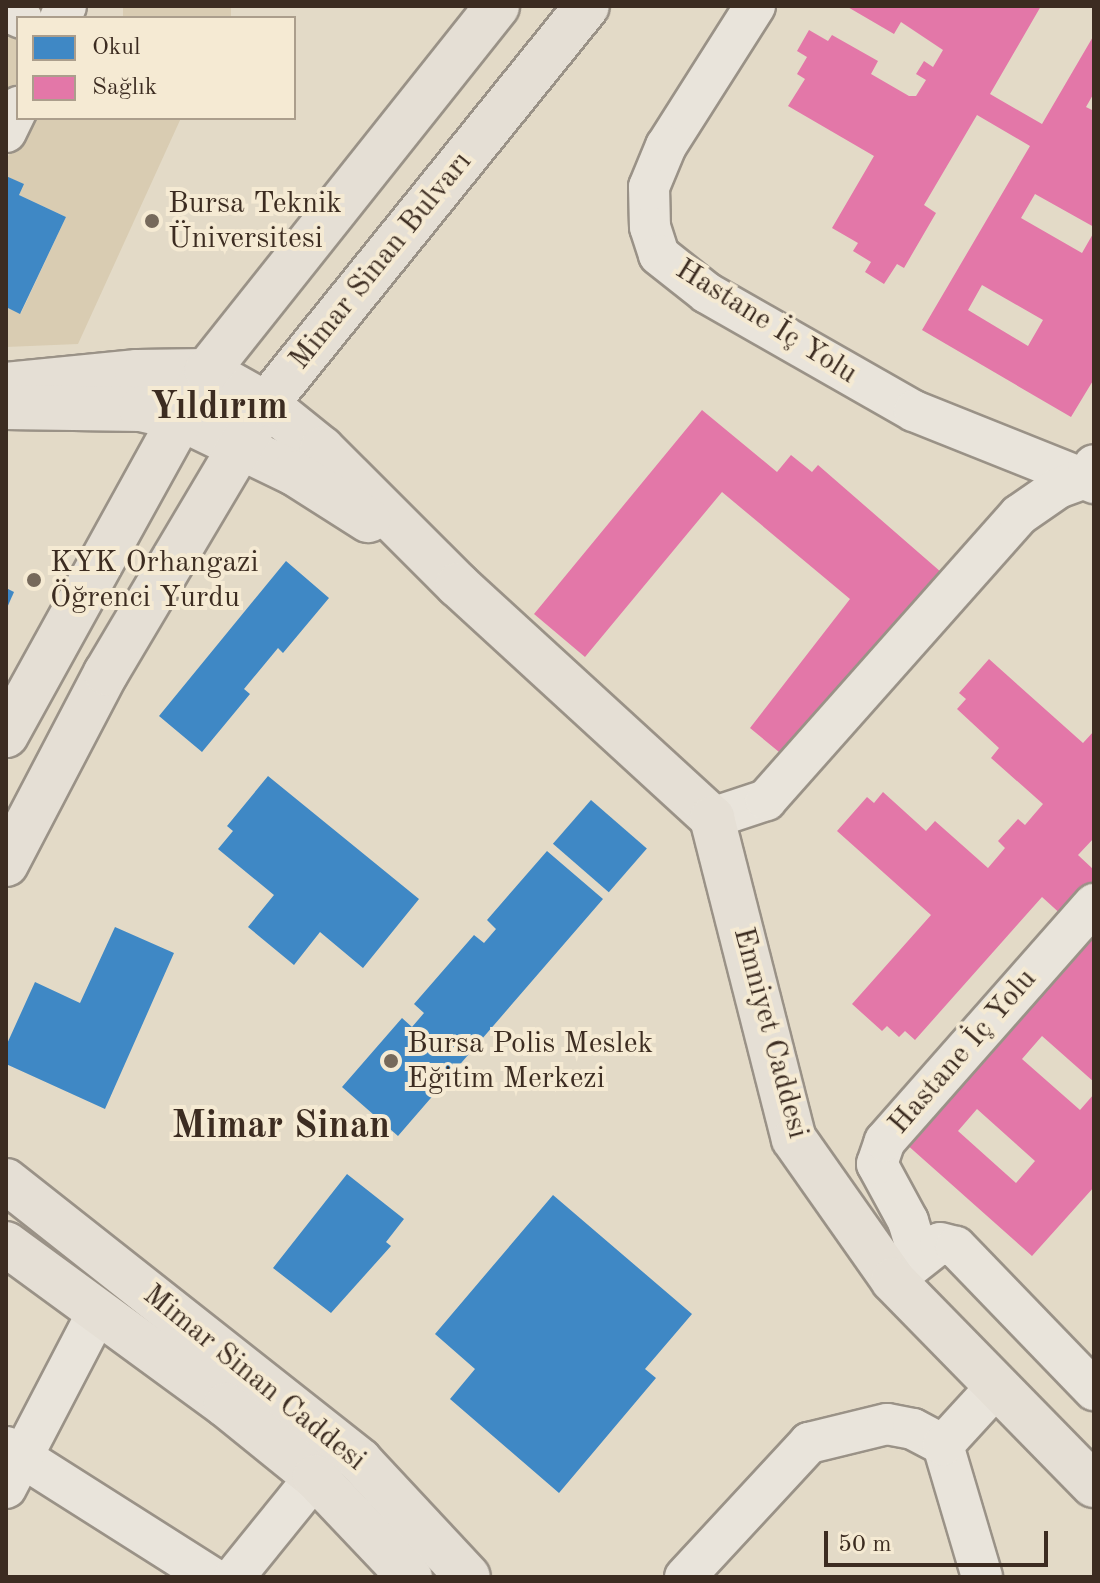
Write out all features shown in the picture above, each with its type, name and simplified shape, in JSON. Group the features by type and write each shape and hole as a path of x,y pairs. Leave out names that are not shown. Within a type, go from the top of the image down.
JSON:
{"main road":[{"name":"Mimar Sinan Bulvarı","path":"6,864 106,673 266,404 587,6"},
{"path":"6,735 207,371 482,11"},
{"path":"6,385 137,372 207,371 266,404 322,449 458,585 712,818"},
{"path":"6,407 77,411 141,409 180,418 240,446 363,516 458,585"},
{"path":"77,411 126,429 141,442 136,497"},
{"name":"Emniyet Caddesi","path":"712,818 794,1139 906,1269 997,1386 1094,1485"},
{"path":"6,1158 16,1188"},
{"name":"Mimar Sinan Caddesi","path":"16,1188 349,1451 468,1577"},
{"name":"Mimar Sinan Caddesi","path":"6,1244 315,1477 410,1577"}],"street":[{"name":"Hastane İç Yolu","path":"755,6 666,146 649,187 650,227 659,255 707,293 914,411 1091,476"},
{"path":"6,132 16,111"},
{"name":"Hastane İç Yolu","path":"712,818 766,800 1019,515 1058,488 1091,476"},
{"name":"Hastane İç Yolu","path":"906,1269 908,1221 877,1164 885,1141 1094,904"},
{"path":"906,1269 940,1243 956,1247 1094,1390"},
{"path":"906,1269 950,1263 1094,1406"},
{"path":"98,1311 12,1464 211,1577"},
{"path":"943,1445 997,1386"},
{"path":"685,1577 809,1443 887,1424 913,1429 943,1445 982,1577"},
{"path":"234,1577 315,1477"}],"shaded area":[{"path":"123,6 231,6 231,16 123,16"},
{"path":"16,36 16,84 6,106 6,38"},
{"path":"25,120 180,120 78,344 6,347 6,307 21,313 66,217 19,195 23,184 6,176 6,161"}],"building: Okul":[{"path":"6,176 24,184 19,195 66,217 20,314 6,307"},
{"path":"286,561 329,598 283,653 278,648 244,689 250,694 202,752 159,716"},
{"path":"6,588 14,592 6,610"},
{"path":"268,776 419,899 363,968 320,932 294,965 248,927 274,895 218,849 233,831 227,826"},
{"path":"591,800 647,849 609,892 553,844"},
{"path":"547,851 603,899 398,1136 342,1087 402,1018 412,1027 424,1013 414,1004 474,935 484,943 496,929 487,920"},
{"path":"115,927 174,953 105,1109 6,1064 6,1046 35,982 80,1003"},
{"path":"347,1174 404,1219 386,1242 391,1246 331,1313 273,1268"},
{"path":"553,1195 692,1314 645,1369 656,1378 559,1493 450,1399 475,1369 435,1334"}],"building: Sağlık":[{"path":"846,6 1041,6 990,94 1042,124 1094,35 1094,93 1086,107 1094,111 1094,227 1035,194 1021,218 1082,253 1094,232 1094,379 1071,417 922,330 1030,146 977,115 924,205 936,213 904,268 897,264 884,284 865,272 871,262 853,251 858,243 832,228 874,156 788,106 805,79 797,74 807,57 797,51 809,30 828,41 832,35 878,61 871,74 909,96 916,96 926,80 916,74 924,61 933,67 943,50 901,22 894,34","holes":["982,285 1043,320 1028,346 968,310"]},
{"path":"702,410 777,472 791,455 812,472 818,465 949,579 790,761 750,728 850,599 722,492 585,657 534,614"},
{"path":"989,659 1083,743 1094,731 1094,838 1078,855 1094,870 1094,1082 1042,1036 1022,1059 1080,1110 1094,1094 1094,1187 1032,1256 905,1143 1075,927 1042,897 915,1040 905,1031 899,1037 887,1026 882,1031 852,1004 931,915 837,831 867,797 874,803 883,792 926,831 935,821 988,868 1005,848 998,841 1018,819 1025,825 1043,804 991,758 999,748 957,709 966,699 959,693","holes":["977,1109 1035,1161 1016,1183 958,1131"]}],"place":[{"name":"Bursa Teknik Üniversitesi","path":"152,221"},
{"name":"KYK Orhangazi Öğrenci Yurdu","path":"34,580"},
{"name":"Bursa Polis Meslek Eğitim Merkezi","path":"391,1061"}],"district":[{"name":"Yıldırım","path":"219,409"},
{"name":"Mimar Sinan","path":"281,1128"}]}
